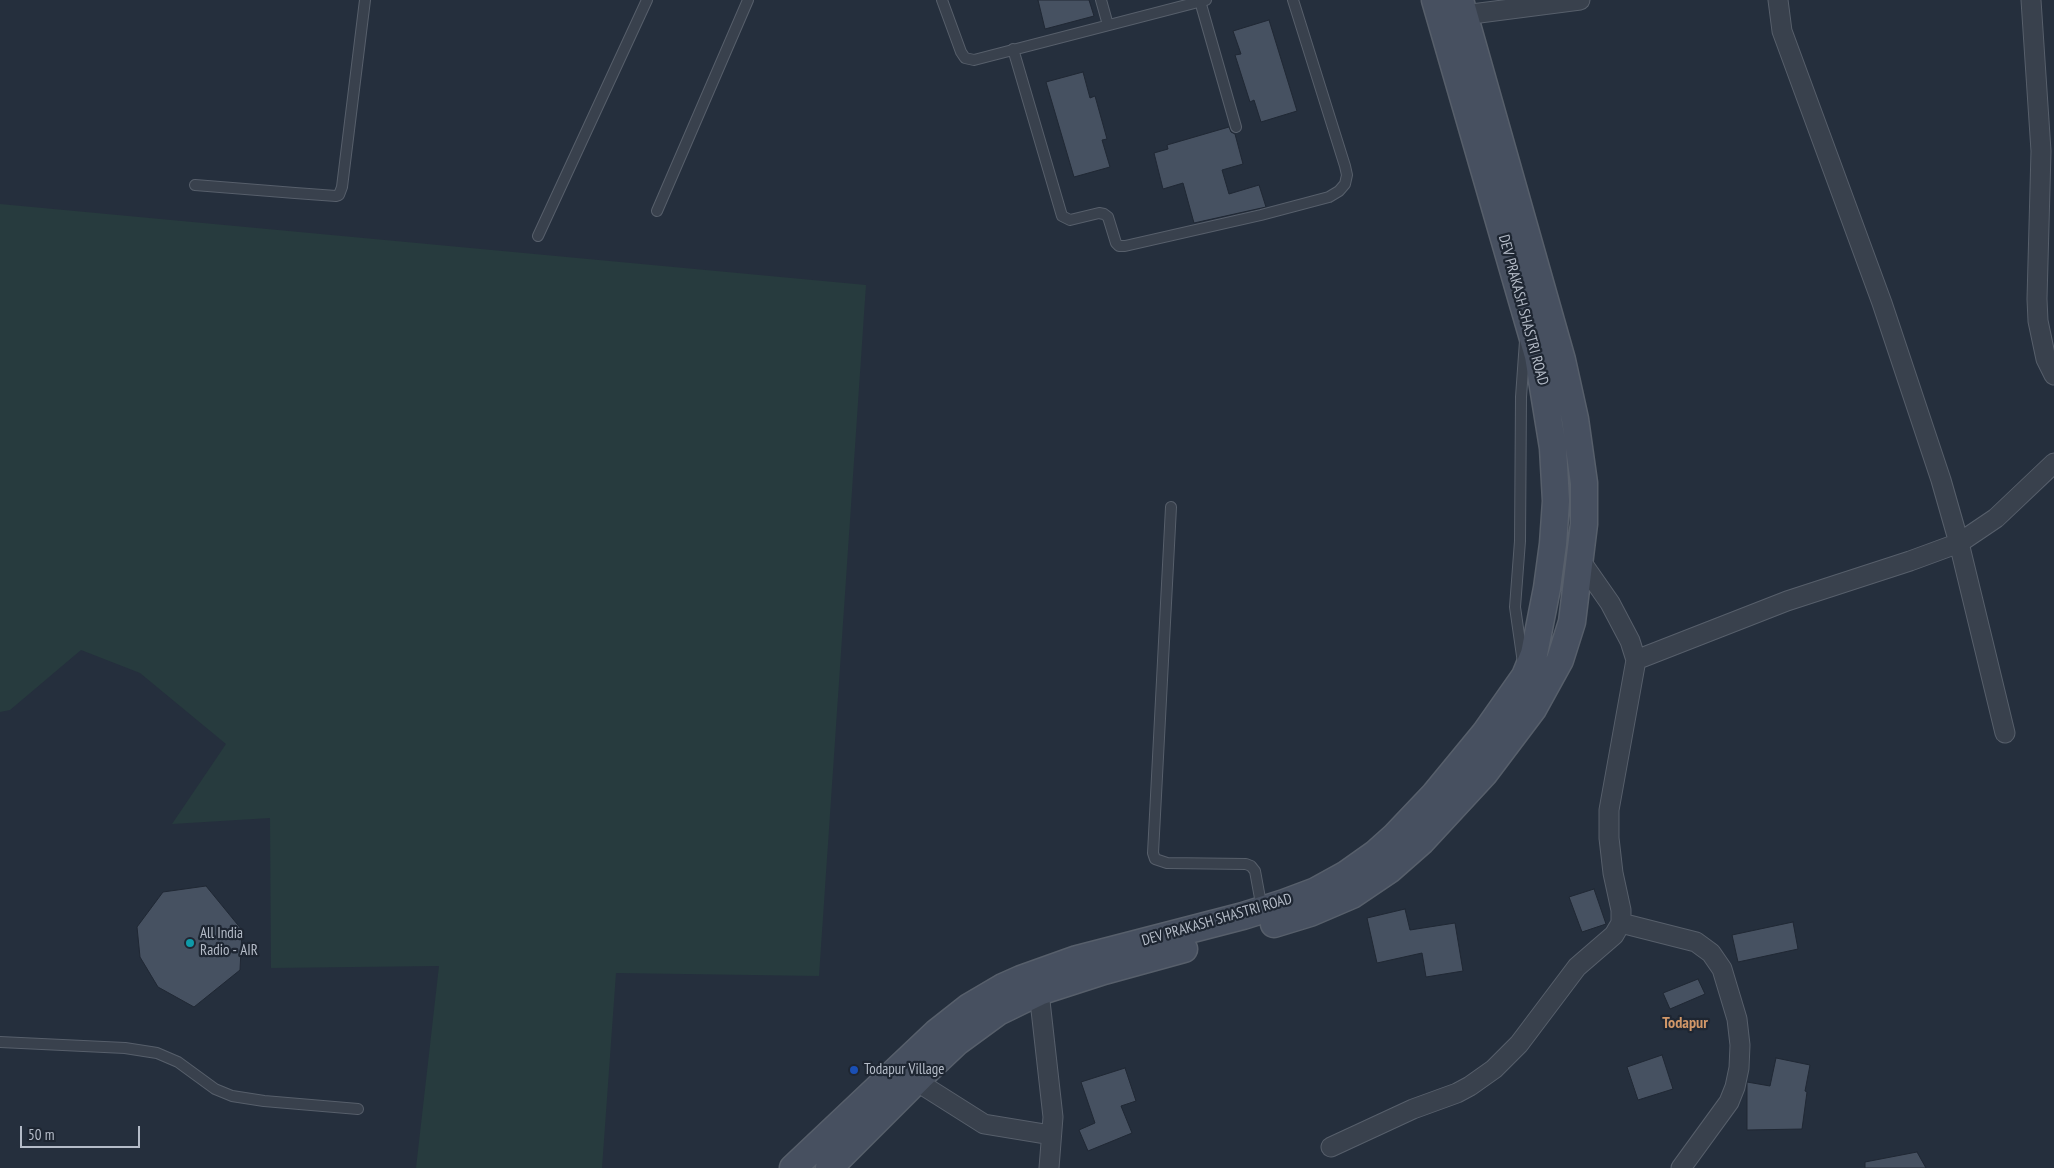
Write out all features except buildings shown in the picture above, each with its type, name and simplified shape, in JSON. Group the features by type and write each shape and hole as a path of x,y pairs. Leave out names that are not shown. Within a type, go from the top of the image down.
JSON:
{"street":[{"name":"DEV PRAKASH SHASTRI ROAD","path":"793,1168 936,1033 985,997 1021,979 1077,959 1262,910 1316,891 1345,875 1376,853 1395,836 1434,795 1469,754 1526,676 1534,654 1547,588 1553,544 1556,501 1553,448 1538,356 1435,0"},
{"path":"1462,7 1580,0"},
{"path":"1778,0 1782,31 1882,303 1941,480 1959,543 2005,733"},
{"path":"2032,0 2041,151 2038,321 2046,359 2054,375"},
{"name":"DEV PRAKASH SHASTRI ROAD","path":"829,1168 957,1042 991,1017 1039,992 1104,971 1254,931 1310,913 1352,895 1389,870 1422,842 1484,774 1533,709 1560,660 1572,622 1584,524 1584,483 1581,451 1569,387 1462,7"},
{"path":"1636,660 1787,601 1959,543 1996,518 2054,463"},
{"path":"1331,1147 1413,1109 1457,1093 1494,1068 1524,1037 1577,967 1614,935 1621,923 1621,910 1613,873 1609,838 1609,810 1636,660 1630,641 1610,603 1580,555 1553,544"},
{"path":"1621,923 1696,942 1711,953 1722,970 1737,1019 1740,1045 1739,1068 1734,1087 1728,1102 1681,1168"},
{"path":"1039,992 1053,1117 1049,1168"},
{"path":"916,1081 984,1124 1052,1135"}],"lane":[{"path":"195,185 339,195 342,187 365,0"},
{"path":"538,236 648,0"},
{"path":"657,211 748,0"},
{"path":"942,0 955,41 965,58 974,60 1199,1 1236,126"},
{"path":"1101,0 1108,25"},
{"path":"1013,50 1062,216 1070,220 1099,213 1104,214 1108,217 1116,244 1125,246 1261,215 1329,197 1339,192 1345,184 1347,175 1345,166 1293,0"},
{"path":"1526,676 1515,607 1520,542 1521,397 1527,321"},
{"path":"1171,507 1153,853 1155,859 1168,863 1246,864 1251,866 1255,871 1262,910"},
{"path":"0,1042 125,1048 157,1053 178,1062 215,1089 232,1096 264,1101 358,1109"}],"green space":[{"path":"0,204 866,285 819,976 616,973 602,1168 416,1168 439,966 271,968 270,818 172,824 226,744 140,673 81,650 10,710 0,712"}],"place":[{"name":"All India Radio - AIR","path":"190,943"},
{"name":"Todapur Village","path":"854,1070"}],"district":[{"name":"Todapur","path":"1685,1023"}]}
